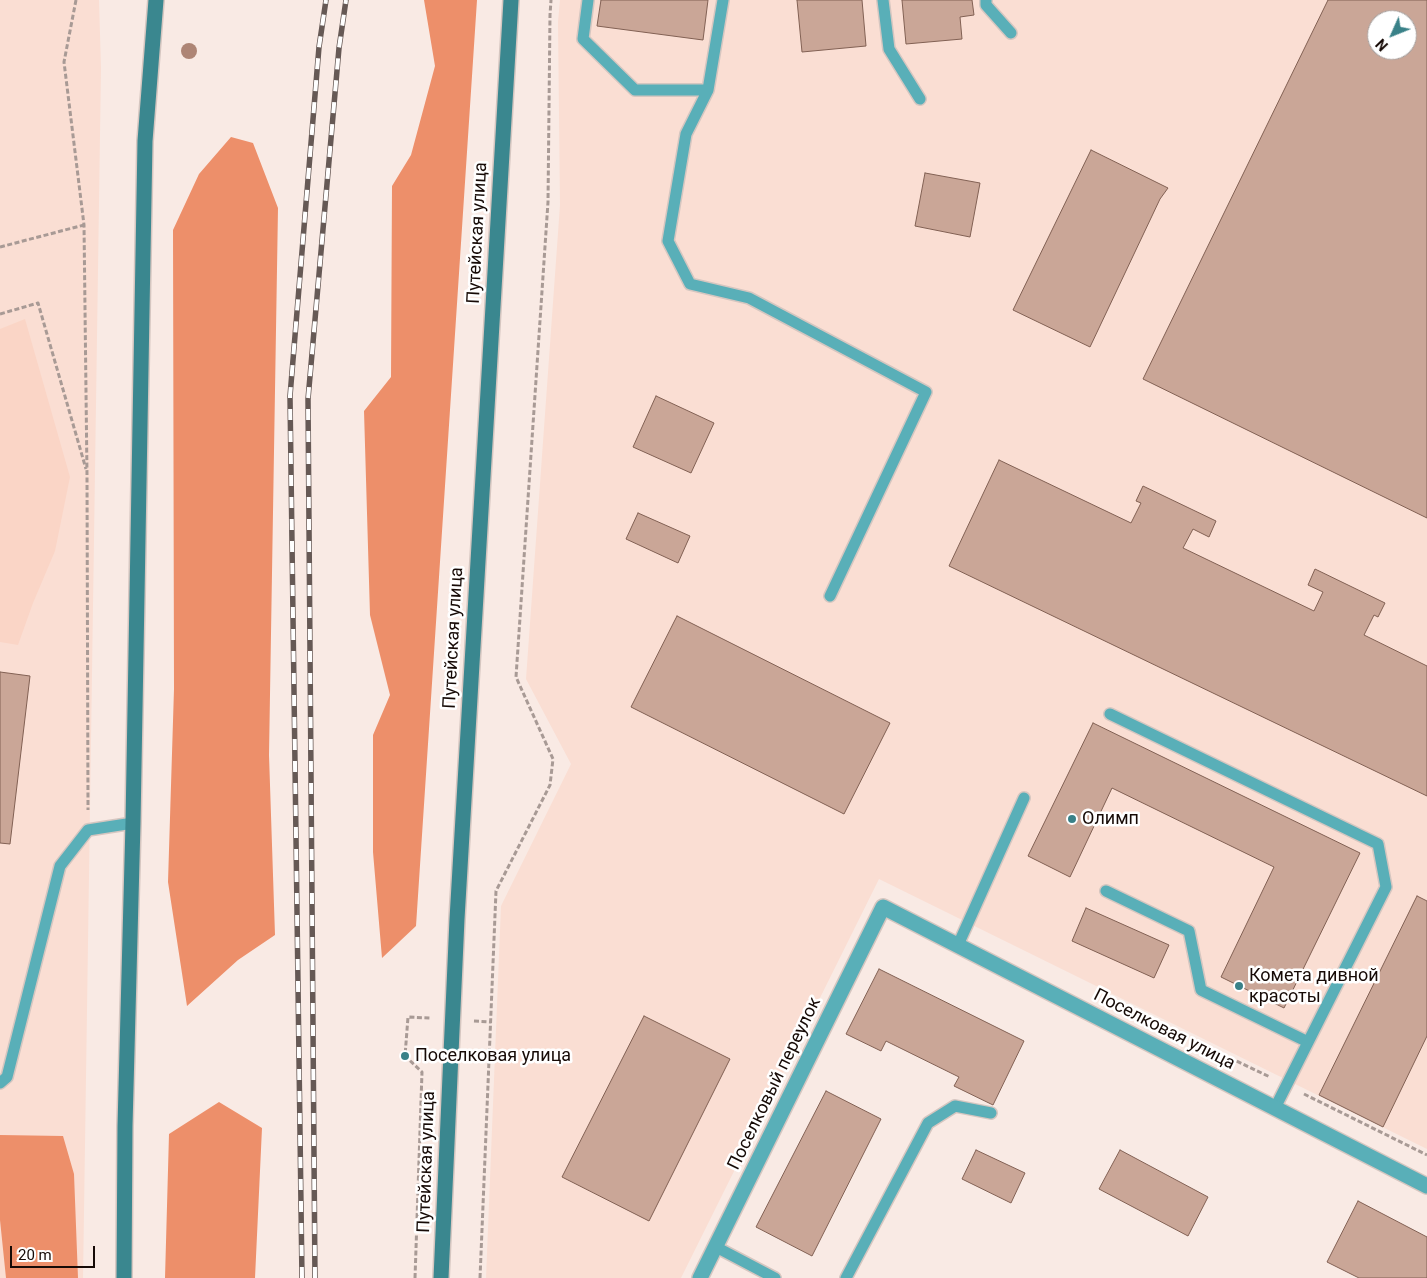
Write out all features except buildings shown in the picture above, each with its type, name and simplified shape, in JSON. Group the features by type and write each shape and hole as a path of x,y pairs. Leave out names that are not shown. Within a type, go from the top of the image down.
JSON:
{"main road":[{"path":"124,1278 125,1126 133,823 145,141 156,0"},
{"name":"Путейская улица","path":"441,1278 457,919 511,0"}],"street":[{"name":"Поселковая улица","path":"884,907 1427,1186"},
{"name":"Поселковый переулок","path":"700,1278 884,907"}],"lane":[{"path":"588,0 583,39 635,90 708,90"},
{"path":"723,0 708,90 686,134 668,241 690,284 749,298 926,392 830,596"},
{"path":"884,0 889,49 920,98"},
{"path":"986,0 986,5 1011,33"},
{"path":"1110,714 1378,844 1386,887 1275,1108"},
{"path":"958,945 1024,798"},
{"path":"0,1083 7,1077 60,866 88,830 133,823"},
{"path":"1106,892 1189,931 1201,990 1308,1042"},
{"path":"846,1278 928,1123 955,1106 991,1113"},
{"path":"716,1247 775,1278"}],"path":[{"path":"76,0 64,62 84,225 88,830"},
{"path":"480,1278 496,891 550,785 553,759 516,677 548,202 550,15 552,0"},
{"path":"0,247 84,225"},
{"path":"0,314 38,303 87,474"},
{"path":"1224,1054 1427,1155"},
{"path":"406,1056 422,1072 415,1278"}],"shaded area":[{"path":"0,0 99,0 101,68 83,1278 0,1278"},
{"path":"424,0 477,0 416,926 382,958 373,852 373,735 390,695 370,615 364,411 391,377 392,186 411,155 435,66"},
{"path":"560,0 1427,0 1427,1149 879,879 681,1278 486,1278 501,906 571,764 526,679 560,205 558,22"},
{"path":"231,137 253,143 278,208 269,755 275,935 238,960 187,1006 168,882 174,689 173,230 199,174"},
{"path":"25,319 70,477 55,551 18,645 0,642 0,329"},
{"path":"219,1102 262,1128 255,1278 165,1278 169,1134"},
{"path":"0,1135 63,1136 74,1174 78,1278 6,1278 0,1220"}],"railway":[{"path":"302,1278 290,396 319,47 326,0"},
{"path":"315,1278 308,399 339,48 346,0"}],"place":[{"name":"Олимп","path":"1072,819"},
{"name":"Комета дивной красоты","path":"1239,986"},
{"name":"Поселковая улица","path":"405,1056"}]}
